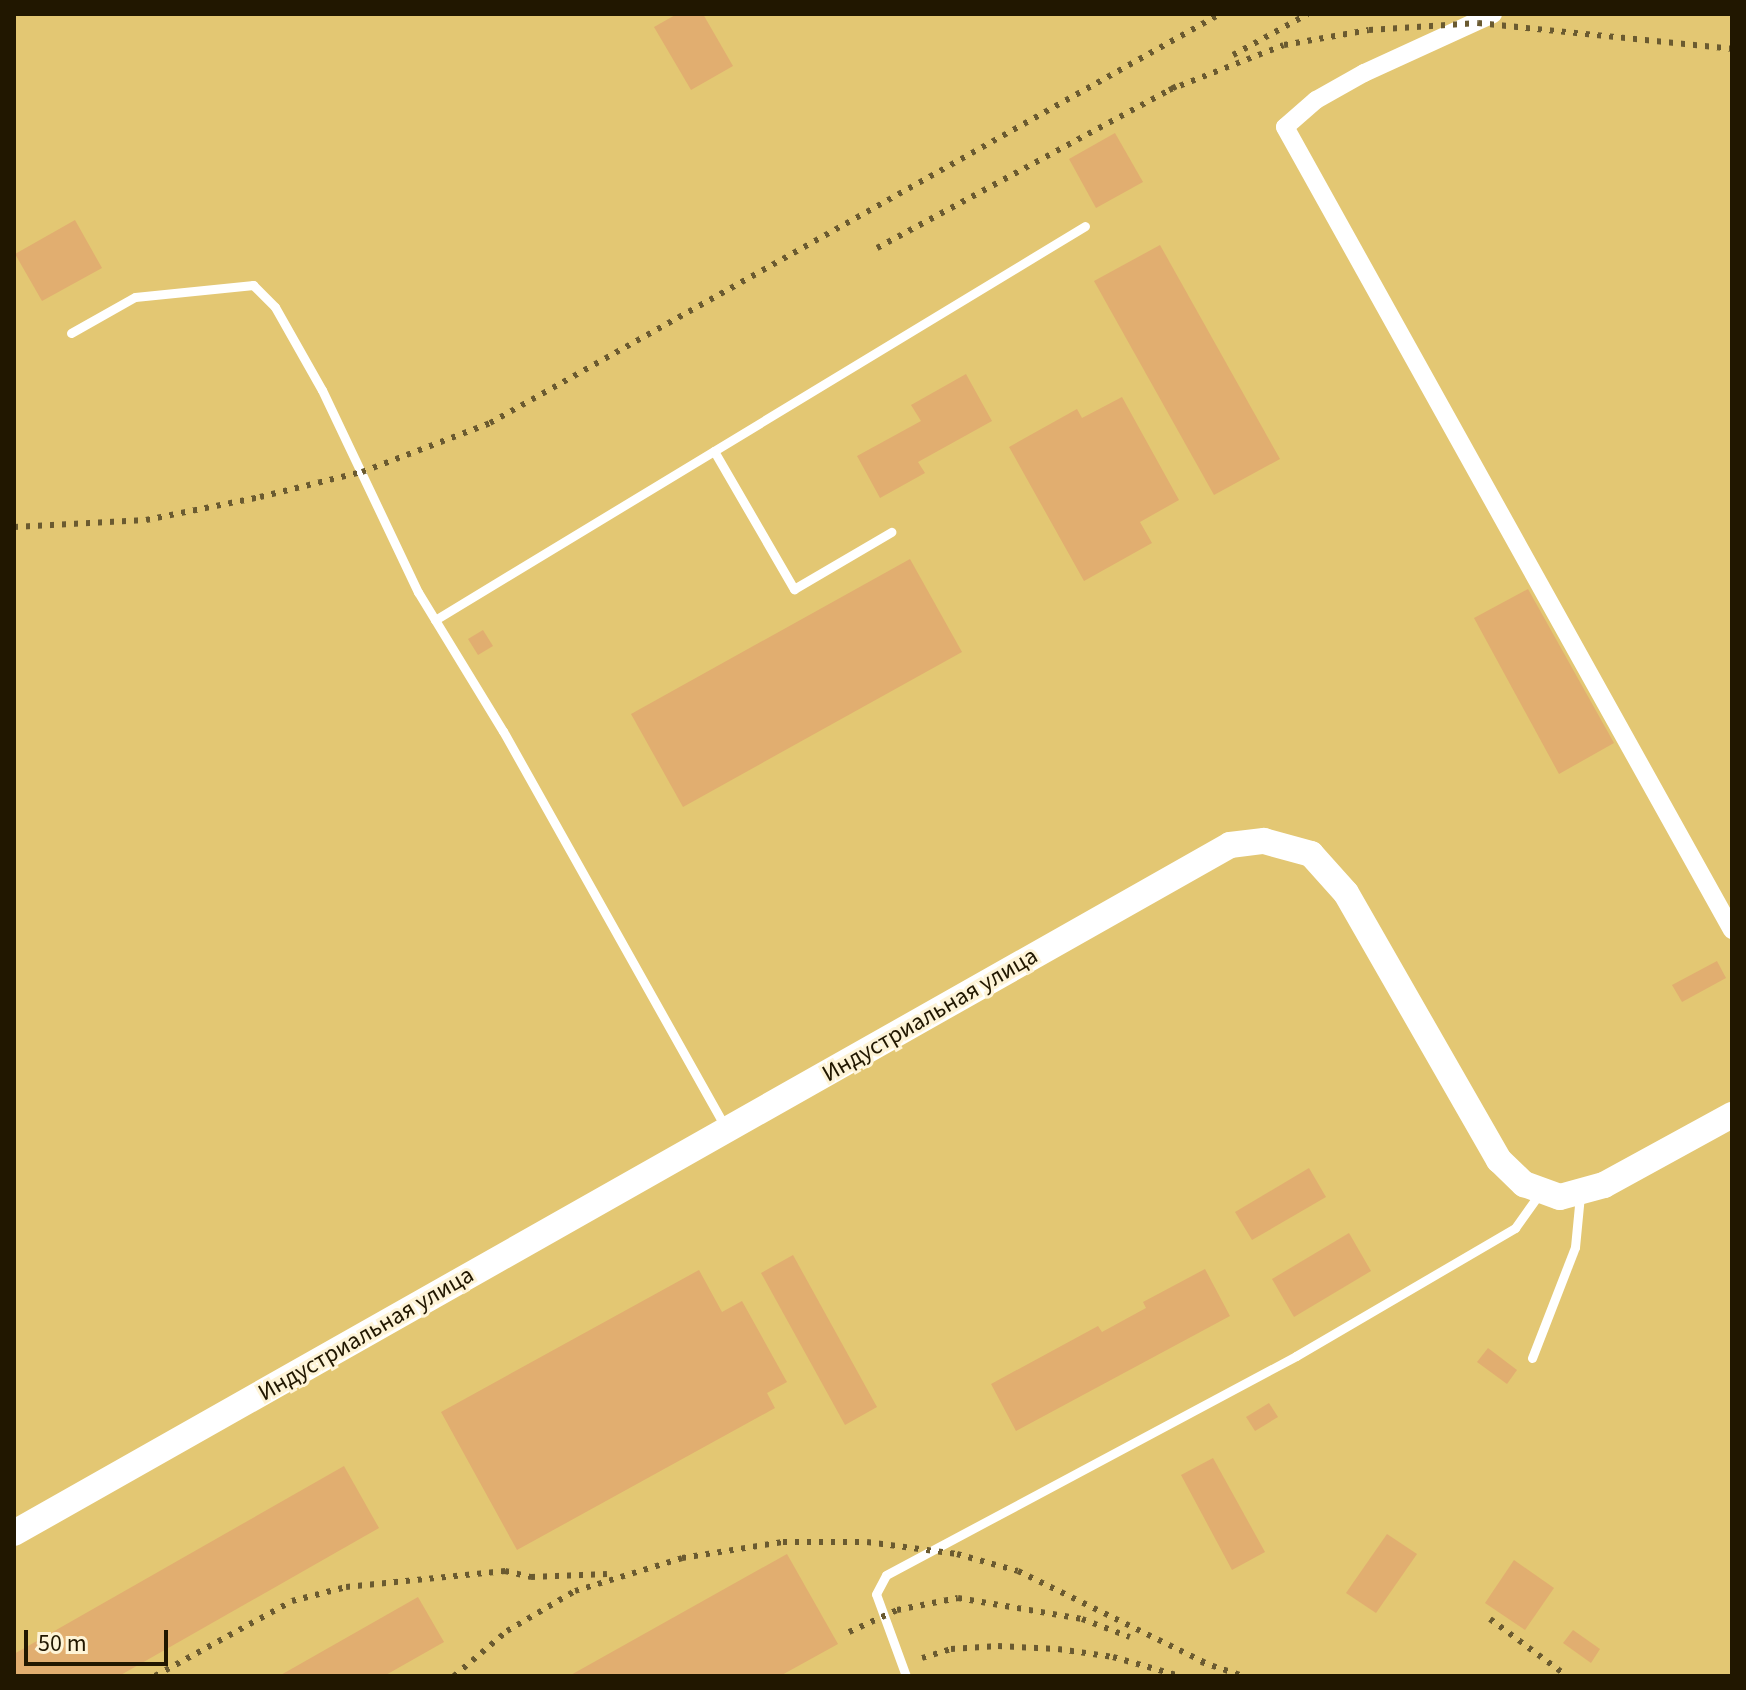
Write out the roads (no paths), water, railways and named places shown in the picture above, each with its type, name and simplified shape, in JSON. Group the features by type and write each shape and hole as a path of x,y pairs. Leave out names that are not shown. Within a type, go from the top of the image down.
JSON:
{"street":[{"path":"1493,14 1364,73 1316,100 1285,127 1732,930"},
{"name":"Индустриальная улица","path":"14,1533 1230,845 1264,841 1311,854 1346,893 1499,1160 1524,1184 1542,1190"},
{"path":"1542,1190 1560,1197 1656,1161 1732,1115"}],"lane":[{"path":"435,620 1085,226"},
{"path":"71,333 135,297 253,285 275,307 322,390 435,620 726,1130"},
{"path":"714,451 794,589 891,532"},
{"path":"906,1676 876,1594 886,1575 1296,1356 1515,1228 1542,1190"},
{"path":"1532,1358 1575,1247 1580,1191"}],"railway":[{"path":"14,527 146,520 260,497 362,472 490,423 1220,14"},
{"path":"1233,55 1308,14"},
{"path":"1169,90 1284,45 1369,30 1478,23 1732,49"},
{"path":"877,248 1176,86"},
{"path":"454,1676 507,1631 575,1591 682,1558 783,1542 867,1542 957,1554 1018,1571 1210,1665"},
{"path":"155,1676 292,1601 346,1587 505,1571 531,1577 607,1574"},
{"path":"849,1632 897,1610 958,1598 1082,1619 1130,1637"},
{"path":"1490,1619 1567,1676"},
{"path":"922,1658 951,1649 998,1646 1058,1649 1113,1657 1180,1676"},
{"path":"1201,1662 1243,1676"}]}
